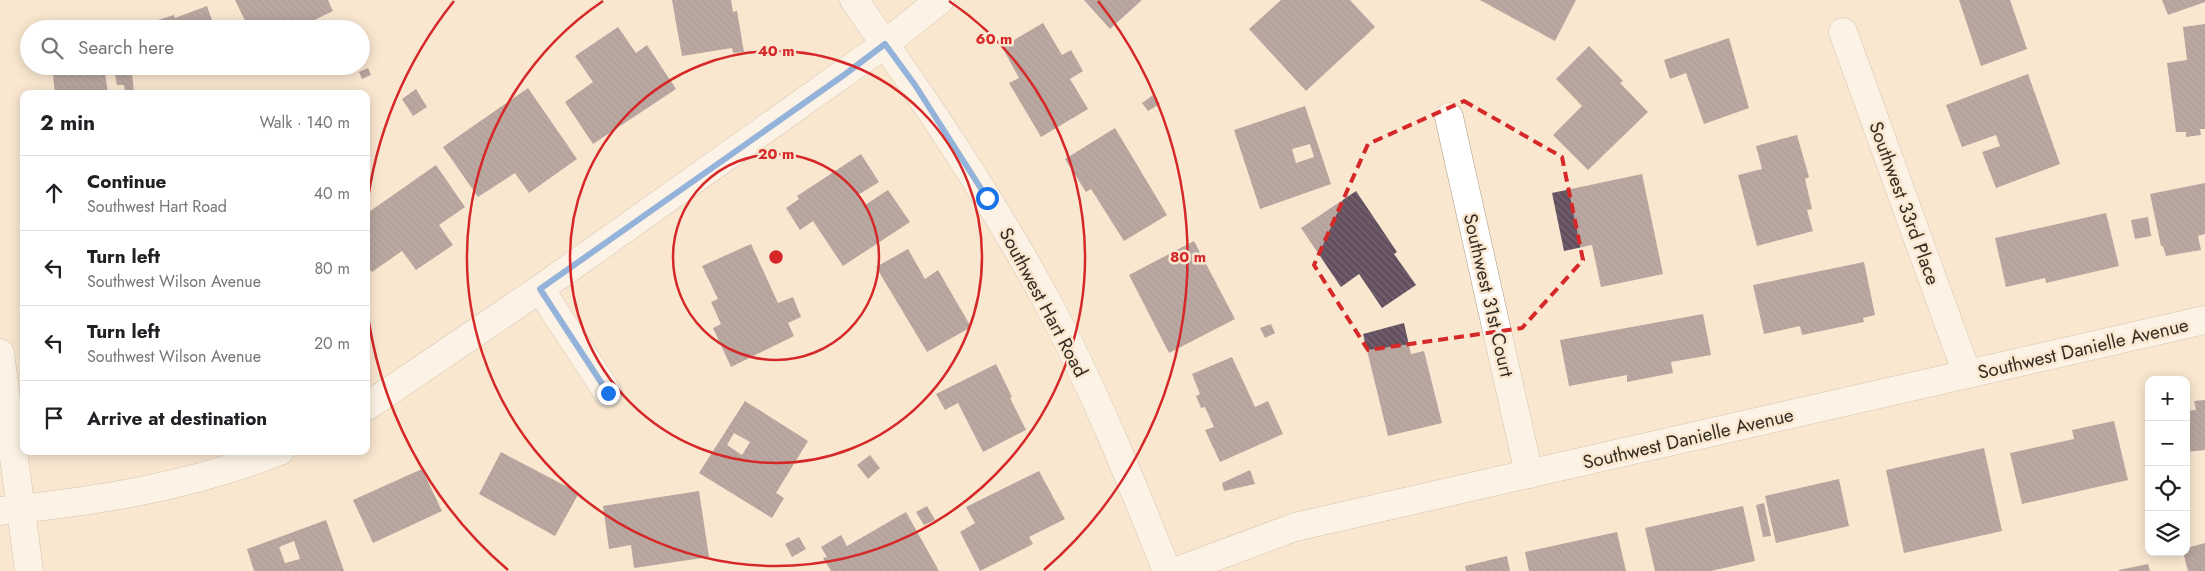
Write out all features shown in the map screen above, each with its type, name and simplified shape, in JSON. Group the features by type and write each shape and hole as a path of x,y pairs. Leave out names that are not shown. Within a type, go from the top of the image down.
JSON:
{"street":[{"name":"Southwest Hart Road","path":"854,0 915,85 987,198 1049,306 1106,421 1167,571"},
{"path":"370,404 421,372 844,75 940,0"},
{"name":"Southwest 33rd Place","path":"1843,32 1967,374"},
{"name":"Southwest 31st Court","path":"1449,117 1529,474"},
{"path":"540,289 608,393"},
{"name":"Southwest Danielle Avenue","path":"1177,571 1295,527 2205,320"},
{"path":"0,353 10,510 29,571"},
{"path":"10,510 120,496 177,484 235,469 270,455"}],"highlighted area":[{"path":"1464,101 1562,157 1583,260 1522,328 1368,350 1314,265 1368,144"}],"building":[{"path":"235,0 328,0 333,11 314,20 245,20"},
{"path":"672,0 731,0 733,12 737,11 744,52 733,53 732,48 682,56"},
{"path":"1084,0 1142,0 1110,29"},
{"path":"1281,0 1350,0 1375,27 1306,91 1249,29"},
{"path":"1480,0 1576,0 1555,41"},
{"path":"1959,0 2010,0 2027,49 1981,66"},
{"path":"2162,0 2205,0 2205,2 2168,15"},
{"path":"207,6 212,20 158,20 174,15 175,18"},
{"path":"1043,23 1062,55 1071,50 1083,71 1070,79 1088,109 1041,137 1009,83 1019,78 1002,47"},
{"path":"2205,24 2205,129 2200,129 2201,135 2186,137 2186,132 2176,132 2167,63 2187,60 2183,27"},
{"path":"618,27 636,53 647,45 676,89 593,144 565,102 593,82 575,56"},
{"path":"1729,38 1749,108 1704,124 1686,73 1670,79 1664,60"},
{"path":"1589,46 1623,81 1620,83 1648,112 1588,170 1553,135 1582,106 1556,79"},
{"path":"370,73 371,75 362,79 360,75 370,75"},
{"path":"2028,74 2060,164 1996,188 1982,152 2000,146 1996,135 1962,147 1946,105"},
{"path":"53,75 105,75 107,90 55,90"},
{"path":"115,75 132,75 134,90 125,90 124,85 117,85"},
{"path":"528,88 577,159 529,193 515,173 478,197 443,147"},
{"path":"416,89 427,107 413,116 402,99"},
{"path":"1153,95 1160,104 1148,111 1142,103"},
{"path":"1305,106 1331,184 1260,209 1234,130","holes":["1310,144 1314,157 1296,163 1292,149"]},
{"path":"1115,128 1167,215 1124,241 1091,189 1086,192 1065,159"},
{"path":"1797,135 1809,177 1805,179 1812,209 1807,210 1813,231 1757,246 1738,175 1762,169 1756,146"},
{"path":"861,154 879,182 858,195 865,205 888,190 910,222 843,266 813,221 800,230 786,208 799,199 797,196"},
{"path":"436,165 465,207 439,225 453,245 416,270 402,251 372,272 370,270 370,211"},
{"path":"1642,174 1663,274 1601,287 1592,245 1564,251 1552,193"},
{"path":"2205,183 2205,234 2198,236 2201,250 2166,256 2163,246 2161,246 2150,194"},
{"path":"1356,191 1397,252 1394,254 1416,285 1382,308 1359,274 1341,287 1301,228"},
{"path":"2106,213 2119,266 2046,283 2045,278 2006,287 1995,238"},
{"path":"2148,217 2151,236 2135,239 2131,220"},
{"path":"1194,241 1235,319 1169,353 1129,275"},
{"path":"751,244 778,303 793,297 801,317 788,323 794,336 731,367 713,328 721,324 711,302 718,299 702,266"},
{"path":"908,249 925,279 938,270 971,327 927,352 876,267"},
{"path":"1864,262 1875,315 1863,318 1864,322 1802,335 1800,326 1764,334 1753,285"},
{"path":"1703,314 1711,355 1671,362 1673,373 1627,382 1627,375 1569,386 1560,340"},
{"path":"1404,323 1411,354 1424,351 1442,423 1388,436 1363,334"},
{"path":"1271,324 1275,333 1265,338 1260,328"},
{"path":"1232,357 1255,407 1268,401 1283,434 1220,462 1205,430 1214,427 1205,407 1201,408 1196,396 1200,394 1192,374"},
{"path":"996,364 1026,430 983,452 958,403 945,410 936,394"},
{"path":"2205,400 2205,450 2190,452 2190,411 2196,410 2194,401"},
{"path":"745,401 808,441 776,493 784,498 772,518 699,473","holes":["734,433 750,442 742,455 727,445"]},
{"path":"2114,421 2128,480 2022,504 2010,453 2074,439 2072,430"},
{"path":"1984,448 2002,531 1904,553 1886,470"},
{"path":"501,452 579,493 555,536 479,494"},
{"path":"870,455 880,468 868,479 857,465"},
{"path":"422,469 442,511 373,543 353,500"},
{"path":"1250,470 1255,484 1224,491 1222,483"},
{"path":"1039,471 1065,519 1029,537 1033,544 980,571 960,532 975,523 966,507"},
{"path":"1839,479 1849,526 1776,543 1765,496"},
{"path":"699,491 709,557 634,568 631,545 609,549 603,506"},
{"path":"1764,503 1771,536 1763,537 1756,505"},
{"path":"927,506 935,520 924,525 916,512"},
{"path":"1743,506 1755,561 1711,571 1655,571 1645,528"},
{"path":"906,512 939,571 831,571 823,558 827,557 821,547 841,535 847,546"},
{"path":"326,520 344,571 254,571 247,549","holes":["294,541 300,559 285,563 279,547"]},
{"path":"1617,532 1626,571 1529,571 1525,552"},
{"path":"799,537 806,549 792,557 785,544"},
{"path":"2205,543 2205,571 2188,571 2184,556 2190,556 2190,547"},
{"path":"1507,556 1510,571 1466,571 1465,566"},
{"path":"2148,564 2150,571 2119,571 2119,570"}],"route":[{"path":"608,393 540,289 844,75 885,44 915,85 987,198"}]}
